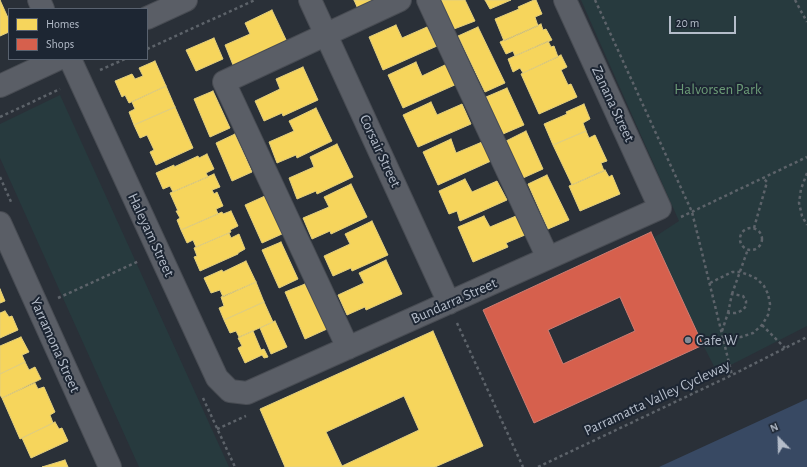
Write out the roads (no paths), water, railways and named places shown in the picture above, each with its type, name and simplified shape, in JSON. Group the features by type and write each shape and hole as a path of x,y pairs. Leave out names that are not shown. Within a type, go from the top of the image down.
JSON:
{"street":[{"path":"148,18 186,0"},
{"name":"Corsair Street","path":"310,0 453,312"},
{"path":"348,348 224,82 400,0"},
{"path":"428,0 548,258"},
{"name":"Zanana Street","path":"565,0 670,213"},
{"path":"0,86 56,60"},
{"name":"Haleyam Street","path":"70,60 216,378 230,391 247,393"},
{"name":"Bundarra Street","path":"247,393 348,348 453,312 548,258 670,213"},
{"name":"Yarramona Street","path":"0,223 110,467"}],"water":[{"path":"807,399 807,467 659,467"}],"place":[{"name":"Cafe W","path":"688,340"}],"park label":[{"name":"Halvorsen Park","path":"718,89"}]}
